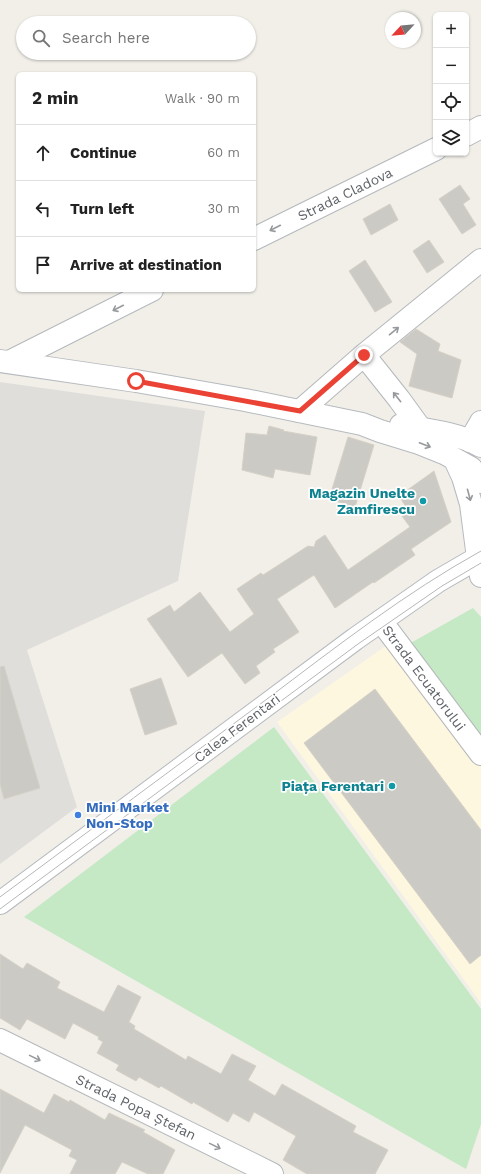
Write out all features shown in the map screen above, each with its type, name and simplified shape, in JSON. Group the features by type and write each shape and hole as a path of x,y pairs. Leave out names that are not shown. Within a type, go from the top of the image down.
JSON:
{"main road":[{"path":"469,133 481,127"},
{"name":"Strada Cladova","path":"256,238 433,150"},
{"path":"300,411 364,355 481,260"},
{"path":"4,362 148,292"},
{"path":"364,355 420,428"},
{"path":"4,362 136,381 362,424 444,453 471,468 481,482"},
{"path":"362,424 381,422 420,428 454,436 478,438"},
{"path":"455,459 463,476 471,504 480,563"},
{"name":"Calea Ferentari","path":"0,903 381,621 438,581 480,563"},
{"name":"Strada Ecuatorului","path":"381,621 481,754"},
{"name":"Strada Popa Ștefan","path":"0,1040 272,1174"}],"shaded area":[{"path":"0,382 205,411 178,581 27,650 77,807 0,864"},
{"name":"Piața Ferentari","path":"393,641 481,759 481,1003 277,722"}],"green space":[{"path":"473,608 481,617 481,742 407,645"},
{"path":"274,727 481,1009 481,1124 466,1169 24,917"}],"building":[{"path":"460,185 470,199 463,204 476,225 462,234 439,199"},
{"path":"390,204 398,220 371,235 363,219"},
{"path":"429,240 444,262 427,273 413,251"},
{"path":"365,260 392,302 375,312 349,271"},
{"path":"416,329 440,344 438,351 461,360 452,398 409,386 417,354 400,342"},
{"path":"269,426 284,430 283,431 317,437 310,475 275,469 273,478 242,470 246,433 267,435"},
{"path":"348,437 374,445 355,507 329,499"},
{"path":"434,471 451,522 411,549 415,555 335,608 314,575 277,599 299,632 273,649 275,652 256,666 260,673 245,684 222,653 188,677 147,619 170,605 174,612 200,592 230,632 254,614 237,589 261,573 263,575 308,546 314,547 316,541 325,535 348,570 410,527 399,512 406,507 399,496"},
{"path":"4,666 40,788 4,799 0,784 0,667"},
{"path":"161,678 177,724 145,735 130,689"},
{"name":"Piața Ferentari","path":"375,689 481,830 481,955 470,964 304,743"},
{"path":"0,954 23,969 27,963 60,982 57,988 104,1012 118,985 141,997 129,1022 135,1026 134,1029 186,1060 188,1056 221,1074 232,1054 256,1066 248,1080 275,1096 282,1084 356,1126 353,1132 388,1150 375,1174 307,1174 283,1160 296,1136 254,1112 249,1122 233,1113 228,1122 161,1086 159,1088 139,1077 136,1081 116,1070 119,1065 97,1053 103,1042 98,1039 99,1037 73,1023 65,1039 27,1019 20,1030 0,1018"},
{"path":"0,1089 44,1113 54,1094 69,1102 70,1100 105,1120 109,1113 145,1130 143,1132 175,1150 163,1174 148,1174 122,1162 115,1174 70,1174 77,1160 69,1156 72,1150 25,1125 0,1173"}],"tram line":[{"path":"0,897 371,621 453,567 481,551"},
{"path":"0,909 358,644 442,586 481,563"}],"place":[{"name":"Magazin Unelte Zamfirescu","path":"423,501"},
{"name":"Piața Ferentari","path":"392,786"},
{"name":"Mini Market Non-Stop","path":"78,815"}],"route":[{"path":"136,381 300,411 364,355"}]}
